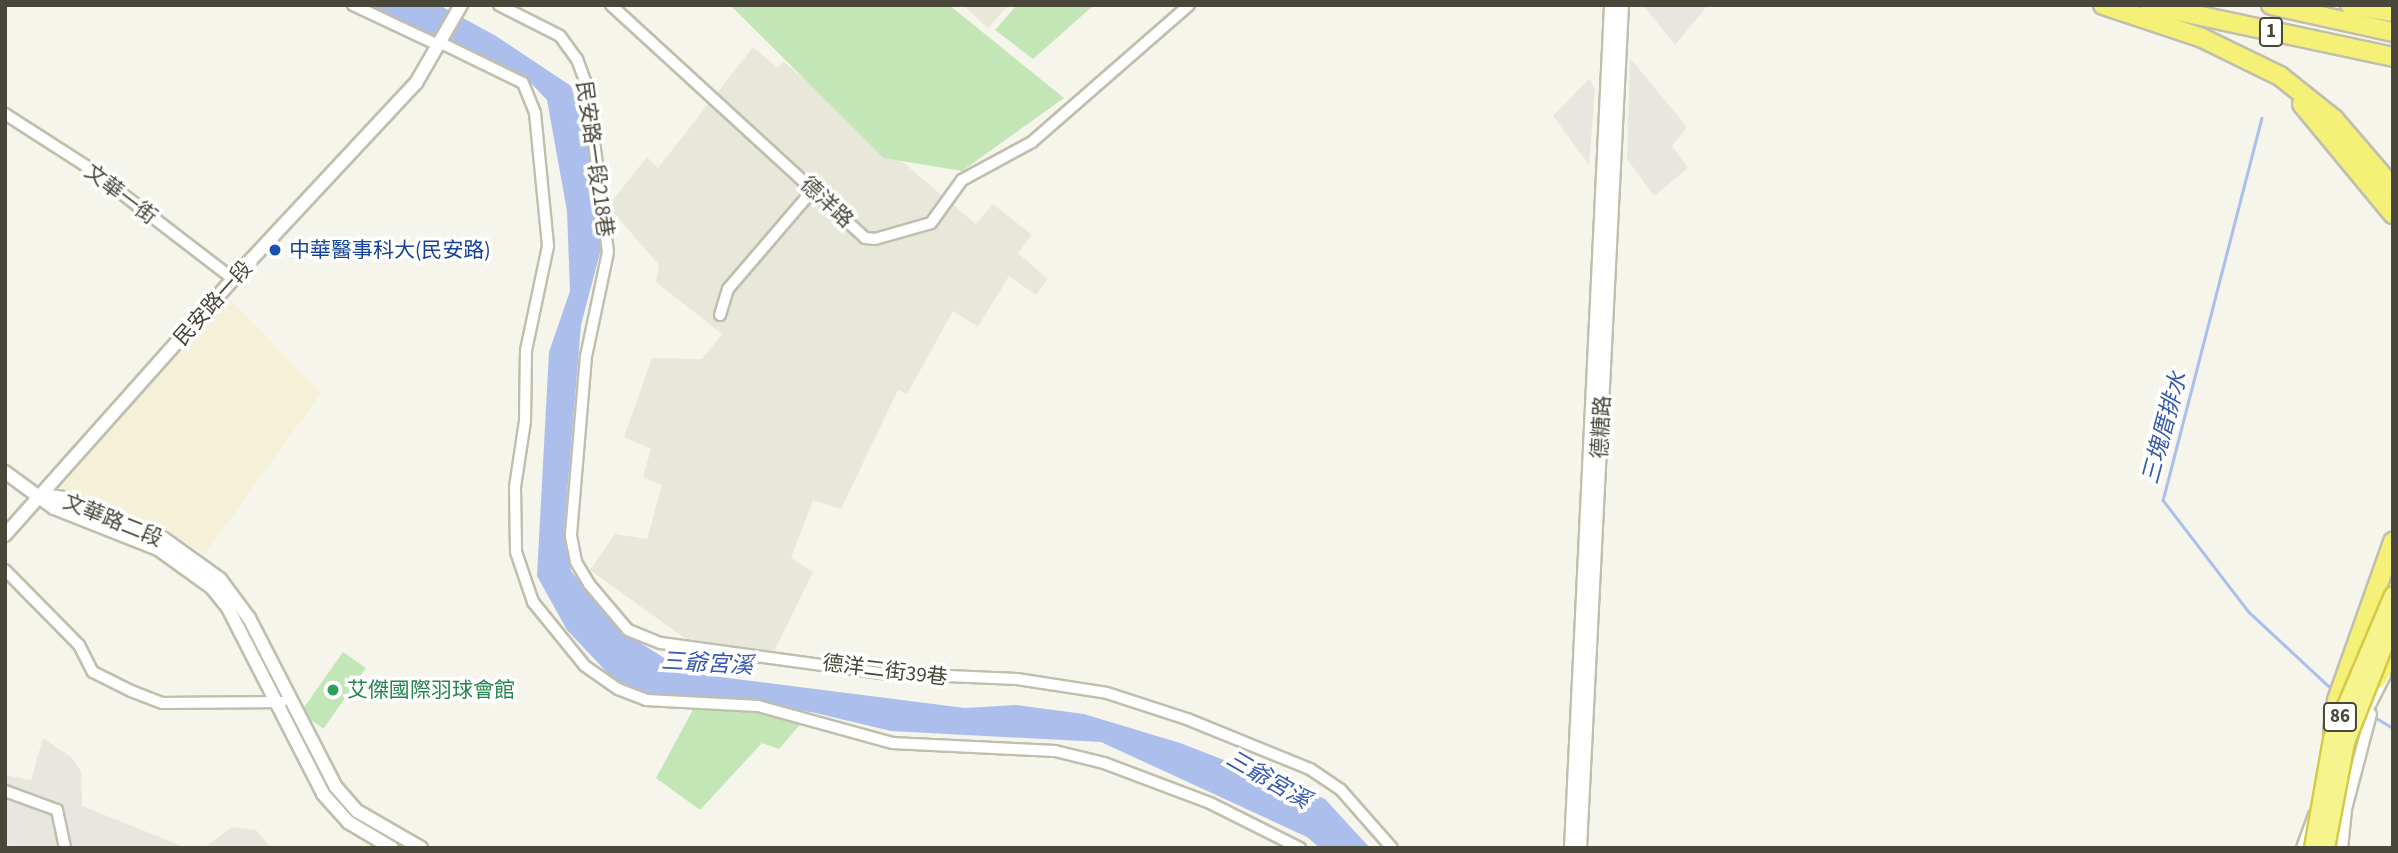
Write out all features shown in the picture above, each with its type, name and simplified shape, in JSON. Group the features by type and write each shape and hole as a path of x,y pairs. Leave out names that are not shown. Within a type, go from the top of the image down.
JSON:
{"highway":[{"path":"2103,5 2202,38 2280,76 2334,119 2393,188"},
{"name":"1","path":"2149,5 2393,57"},
{"name":"1","path":"2271,5 2393,32"},
{"path":"2350,5 2393,12"},
{"path":"2260,67 2301,104 2393,214"},
{"path":"2339,740 2337,700 2392,546"},
{"name":"86","path":"2313,848 2339,740 2393,595"},
{"name":"86","path":"2326,848 2339,740 2393,624"},
{"path":"2339,740 2393,648"}],"street":[{"path":"353,5 440,41 523,83 535,113 548,246 526,350 525,421 515,487 516,552 533,602 585,666 618,690 646,700 758,706 892,743 1055,751 1104,762 1237,815 1300,848"},
{"name":"民安路一段","path":"5,535 233,279 416,83 461,5"},
{"name":"民安路一段218巷","path":"499,5 560,36 577,59 587,86 608,252 586,356"},
{"name":"德洋路","path":"611,5 865,238 931,223 962,180 1032,142 1189,5"},
{"name":"德糖路","path":"1571,848 1611,5"},
{"name":"德糖路","path":"1580,848 1622,5"},
{"name":"文華一街","path":"5,114 86,166 233,279"},
{"path":"720,315 728,289 813,190"},
{"name":"德洋二街39巷","path":"586,356 572,544 589,584 637,636 889,675 1017,680 1107,693 1187,719 1310,769 1341,790 1392,848"},
{"path":"5,472 42,495"},
{"name":"文華路二段","path":"42,495 76,503 164,539 195,557 220,579 249,618 341,793 357,811 421,848"},
{"name":"文華路二段","path":"42,495 54,508 158,549 195,572 228,608 323,794 348,822 392,848"},
{"path":"5,570 79,645 93,672 131,691 162,703 277,704 290,698"},
{"path":"2302,848 2333,776 2393,658"},
{"path":"2342,848 2349,797 2378,691"},
{"path":"5,791 57,810 65,848"}],"shaded area":[{"path":"963,5 1009,5 988,28"},
{"path":"1643,5 1708,5 1675,45"},
{"path":"753,47 778,68 783,61 976,224 993,204 1032,235 1018,253 1048,279 1036,295 1009,276 978,327 953,311 907,394 898,390 841,509 813,500 791,558 813,572 774,652 687,640 590,570 615,534 647,539 662,485 643,477 651,449 624,437 652,358 702,359 722,334 656,282 659,265 608,206 647,157 658,168"},
{"path":"1630,58 1687,127 1672,146 1688,168 1654,196 1627,159"},
{"path":"1589,79 1595,88 1589,165 1553,116"},
{"path":"226,296 321,393 205,554 160,527 58,490"},
{"path":"43,738 72,758 81,771 82,806 187,848 11,848 5,840 5,775 31,780"},
{"path":"232,827 256,830 271,848 204,848"}],"green space":[{"path":"730,5 949,5 1064,98 962,171 884,158"},
{"path":"1017,5 1094,5 1033,59 995,30"},
{"name":"艾傑國際羽球會館","path":"343,652 366,668 323,729 301,713"},
{"path":"696,704 726,704 805,719 779,749 762,743 700,810 656,778"}],"water":[{"name":"三爺宮溪","path":"369,5 439,5 496,36 571,86 592,154 602,245 581,325 564,532 571,571 618,629 688,673 965,708 1016,705 1084,714 1180,743 1325,799 1370,848 1320,848 1307,837 1101,742 891,731 811,712 657,697 618,684 567,630 537,576 549,352 570,291 567,211 547,100 525,77 404,25"}],"waterway":[{"name":"三塊厝排水","path":"2262,118 2163,500 2249,612 2333,690"},
{"name":"三塊厝排水","path":"2378,719 2393,728"}],"place":[{"name":"中華醫事科大(民安路)","path":"275,250"},
{"name":"艾傑國際羽球會館","path":"333,690"}]}
